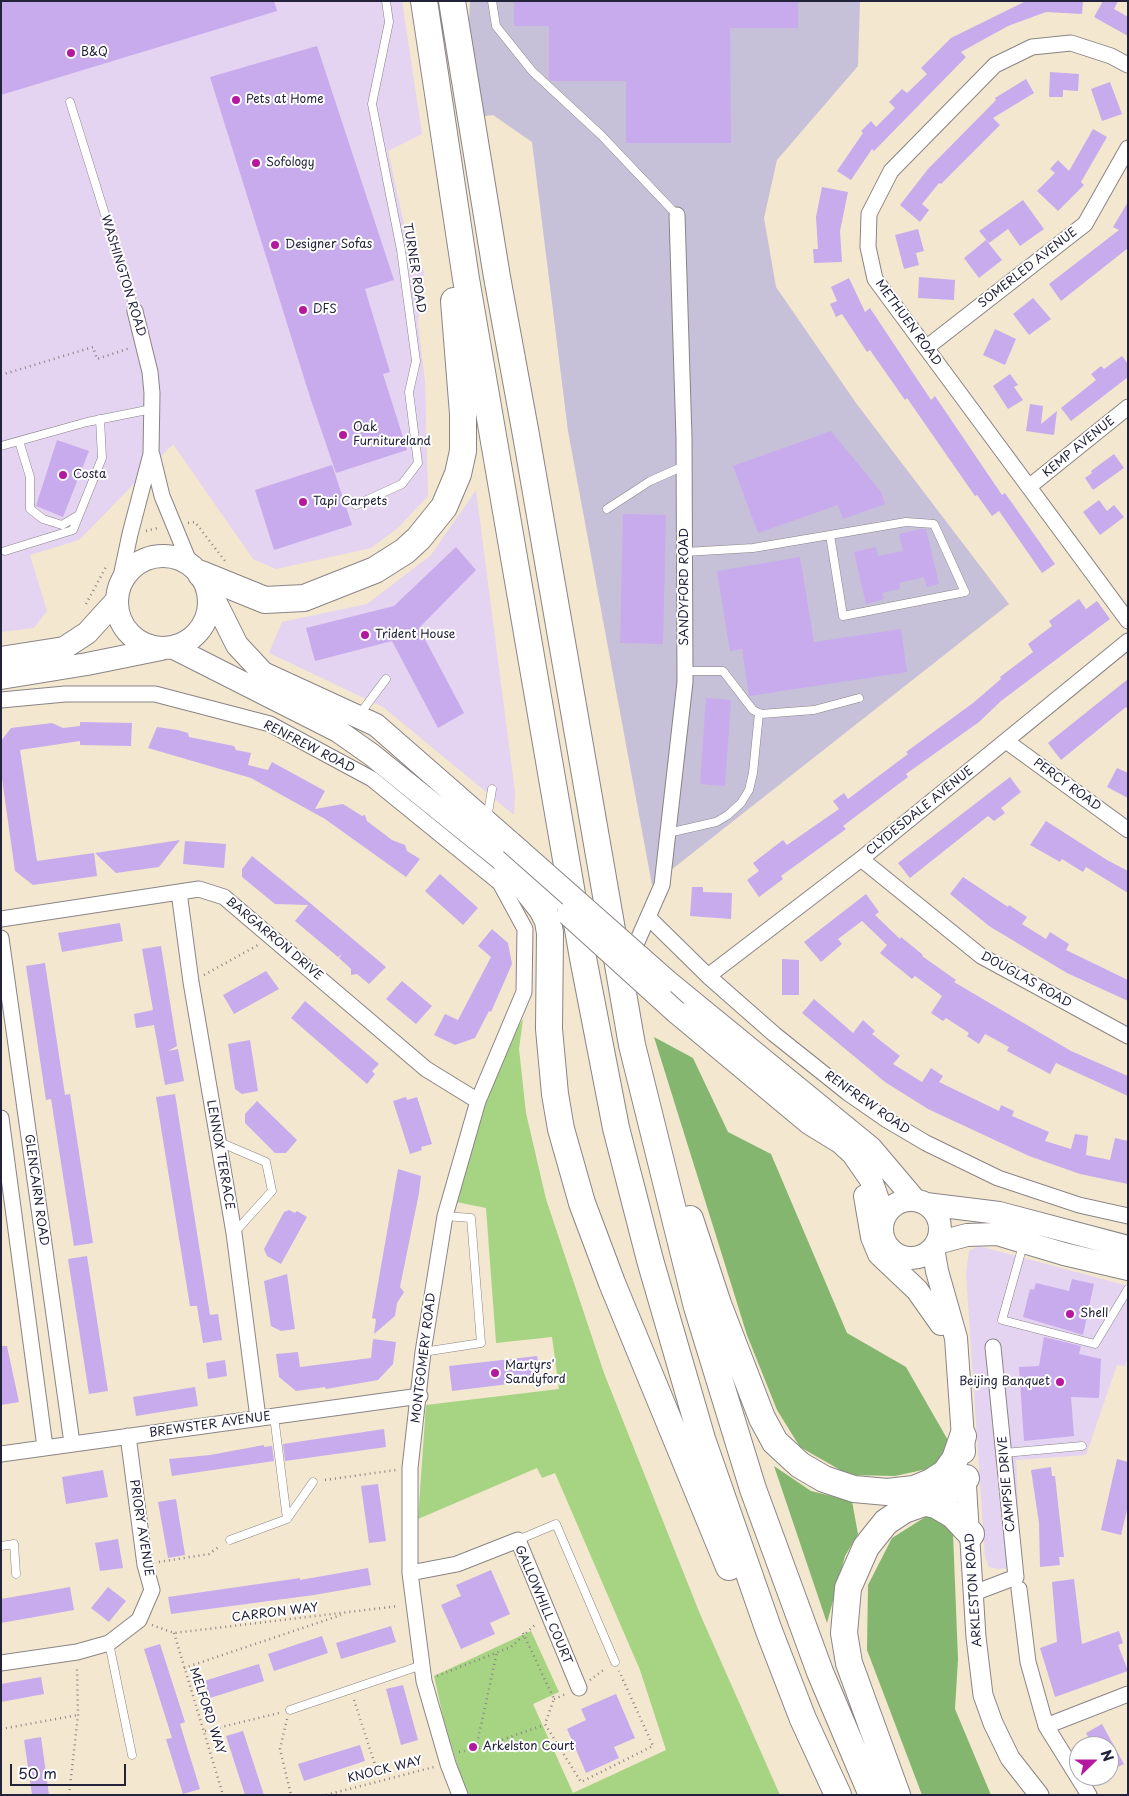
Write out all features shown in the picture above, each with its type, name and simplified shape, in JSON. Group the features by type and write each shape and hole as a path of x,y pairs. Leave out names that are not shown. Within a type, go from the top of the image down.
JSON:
{"highway":[{"path":"424,1 445,161 583,958 616,1128 652,1269 702,1439 772,1640 804,1719 838,1795"},
{"path":"452,1 632,1045 694,1298 747,1472 820,1672 872,1795"},
{"path":"200,575 264,600 304,598 359,578 391,561 420,538 444,507 458,474 464,435 445,161"},
{"path":"509,854 548,921 550,933 549,1029 555,1094 561,1129 582,1202 612,1283 703,1507 779,1684 832,1795"},
{"path":"632,1045 718,1304 752,1396 775,1442 800,1465 824,1479 854,1489 887,1492 914,1489 931,1482 944,1473 955,1459 963,1436"},
{"path":"897,1795 849,1663 844,1633 848,1588 866,1547 875,1534 894,1516 953,1491 966,1478"},
{"path":"927,1503 936,1505 953,1515 970,1534"}],"main road":[{"path":"1,658 64,648 87,634 118,593 126,573 136,564 149,557 170,556 200,575 237,644 263,673 376,725 486,823 509,854 552,900 676,1012 809,1123 840,1142 853,1154 871,1180 884,1217 881,1233 884,1241 894,1253 901,1257 918,1258 935,1245 980,1233 997,1234 1128,1269"},
{"path":"1,678 167,648 186,642 201,630 208,616 210,602 200,575"},
{"path":"118,593 118,614 124,627 133,638 146,645 167,648 338,732 509,854 633,951 758,1058 871,1148 939,1221 940,1236 935,1245"},
{"path":"809,1123 857,1177 867,1202 872,1237 879,1254 917,1290 941,1324"},
{"path":"884,1217 896,1203 921,1202 1000,1213 1128,1248"},
{"name":"ARKLESTON ROAD","path":"935,1245 937,1271 956,1338 966,1478"},
{"name":"ARKLESTON ROAD","path":"901,1257 928,1292 958,1371"}],"street":[{"name":"METHUEN ROAD","path":"1128,65 1111,56 1071,43 1032,47 995,65 891,171 869,214 868,247 875,279 1030,486 1128,621"},
{"name":"SOMERLED AVENUE","path":"926,348 1085,224 1128,148"},
{"name":"SANDYFORD ROAD","path":"633,951 662,885 685,671 684,466 677,216"},
{"name":"WASHINGTON ROAD","path":"135,311 150,372 152,454 162,496 200,575"},
{"name":"KEMP AVENUE","path":"1030,486 1128,407"},
{"name":"WASHINGTON ROAD","path":"118,593 130,534 152,454"},
{"name":"CLYDESDALE AVENUE","path":"708,976 861,859 1128,640"},
{"name":"RENFREW ROAD","path":"1,700 65,694 154,694 270,724 372,779 500,883 526,929"},
{"name":"PERCY ROAD","path":"1006,741 1128,830"},
{"name":"DOUGLAS ROAD","path":"861,859 981,956 1128,1036"},
{"name":"BARGARRON DRIVE","path":"1,919 199,889 224,897 426,1069 478,1101"},
{"name":"LENNOX TERRACE","path":"179,892 191,982 234,1233 258,1418"},
{"name":"RENFREW ROAD","path":"649,918 708,976 774,1034 848,1093 926,1143 984,1171 1039,1193 1128,1216"},
{"name":"MONTGOMERY ROAD","path":"460,1795 447,1759 424,1681 410,1573 410,1468 420,1396 423,1352 446,1216 478,1101 524,992 526,929"},
{"name":"GLENCAIRN ROAD","path":"1,938 5,1000 72,1443"},
{"path":"758,1058 774,1034"},
{"name":"GLENCAIRN ROAD","path":"1,1118 45,1447"},
{"name":"CAMPSIE DRIVE","path":"974,1593 1016,1577 994,1348"},
{"name":"BREWSTER AVENUE","path":"1,1454 420,1396"},
{"name":"PRIORY AVENUE","path":"1,1663 77,1652 108,1643 139,1620 152,1590 145,1565 128,1436"},
{"name":"ARKLESTON ROAD","path":"966,1478 983,1695 993,1724 1010,1758 1039,1795"},
{"name":"GALLOWHILL COURT","path":"410,1573 457,1564 518,1540 579,1688"},
{"path":"1019,1589 1028,1662 1046,1726 1089,1795"},
{"path":"1046,1726 1128,1694"}],"lane":[{"name":"TURNER ROAD","path":"356,504 402,484 418,463 409,392 416,361 401,250 372,104 389,22 386,1"},
{"path":"492,1 496,26 532,71 602,135 677,216"},
{"name":"WASHINGTON ROAD","path":"70,102 135,311"},
{"path":"5,445 100,419 152,409"},
{"path":"4,551 73,530 102,458 100,419"},
{"path":"18,441 30,477 30,509 43,519 62,525 79,515"},
{"path":"607,509 650,481 684,466"},
{"path":"685,552 752,548 906,522 934,524 965,592 843,616 830,535"},
{"path":"685,671 723,671 753,710 759,713 814,710 859,698"},
{"path":"358,717 386,679"},
{"path":"668,833 716,822 728,815 741,803 749,790 753,774 759,713"},
{"path":"486,823 492,789"},
{"path":"217,1141 266,1162 272,1191 234,1233"},
{"path":"423,1352 481,1343 471,1218 446,1216"},
{"path":"1024,1242 1002,1320 1095,1344 1128,1289"},
{"path":"274,1416 287,1519"},
{"path":"1004,1453 1082,1446"},
{"path":"230,1540 287,1519 313,1482"},
{"path":"518,1540 556,1524 615,1662"},
{"path":"1,1546 14,1544 16,1574"},
{"path":"108,1643 132,1755"},
{"path":"290,1710 422,1665"}],"path":[{"path":"1,375 93,348 96,359 130,348"},
{"path":"85,607 108,562"},
{"path":"191,982 273,937"},
{"path":"313,1482 410,1468"},
{"path":"145,1565 209,1554 230,1540"},
{"name":"CARRON WAY","path":"139,1620 174,1633 414,1604"},
{"path":"184,1668 347,1613"},
{"path":"424,1681 511,1647 523,1633 548,1615"},
{"name":"MELFORD WAY","path":"174,1633 205,1730 223,1795"},
{"path":"523,1633 554,1699 545,1724 581,1782 653,1746 615,1662 579,1688 554,1699"},
{"path":"68,1795 78,1715 77,1652"},
{"path":"476,1749 497,1652"},
{"path":"351,1690 380,1780"},
{"path":"205,1730 290,1710 280,1749 291,1795"},
{"path":"1,1729 78,1715"},
{"name":"KNOCK WAY","path":"326,1795 447,1759 545,1724"}],"shaded area":[{"path":"1,1 402,1 422,134 388,151 406,233 417,252 424,272 418,323 425,381 428,496 398,528 371,548 276,569 253,559 173,444 79,540 30,555 47,611 34,628 1,632"},
{"path":"470,1 860,1 858,66 777,160 764,218 776,287 856,403 1009,604 652,885 568,431 532,142 493,115 464,119"},
{"path":"476,490 515,792 514,815 383,707 269,653 282,622 367,604 431,555"},
{"path":"979,1246 1128,1286 1128,1356 1125,1366 1117,1365 1086,1455 1016,1460 1021,1567 998,1569 989,1567 985,1557 966,1273 969,1251"}],"green space":[{"path":"523,1019 519,1049 526,1113 546,1199 604,1373 700,1614 780,1795 469,1795 460,1774 444,1721 434,1676 531,1631 559,1692 533,1704 573,1793 666,1750 640,1670 555,1473 542,1478 537,1468 418,1519 426,1405 559,1389 552,1337 496,1343 486,1208 456,1202 475,1130 508,1043"},
{"path":"654,1037 693,1058 728,1132 771,1154 847,1333 906,1367 953,1449 941,1466 895,1476 849,1475 800,1447 777,1410 747,1335"},
{"path":"774,1466 811,1491 852,1501 858,1534 845,1556 827,1623"},
{"path":"930,1514 953,1533 958,1659 955,1709 991,1795 922,1795 867,1650 868,1585 892,1538"}],"building":[{"name":"B&Q","path":"1,1 274,1 277,11 1,95"},
{"path":"514,1 798,1 798,28 730,28 731,143 626,143 626,81 551,81 549,79 549,26 514,26"},
{"path":"1026,1 1083,1 1082,14 1046,12 1008,26 961,52 966,57 874,151 872,149 851,180 837,171 863,133 861,131 871,121 876,127 895,108 889,102 902,89 907,93 927,74 921,68 951,38"},
{"path":"1103,1 1118,1 1114,9 1128,17 1128,36 1094,17"},
{"path":"317,46 394,280 365,289 390,372 383,374 407,450 336,473 310,397 210,77"},
{"path":"1050,72 1079,74 1078,91 1063,90 1063,97 1049,97"},
{"path":"1026,79 1034,93 993,118 1000,125 941,184 939,183 922,204 929,210 920,222 900,205 928,169 996,100 995,98"},
{"path":"1110,82 1122,114 1102,121 1091,89"},
{"path":"1093,129 1107,137 1081,182 1084,185 1058,211 1037,191 1055,173 1050,169 1058,160 1069,171"},
{"path":"822,187 848,192 840,231 842,262 814,263 813,249 818,249 816,217"},
{"path":"1023,200 1044,229 1020,246 1008,229 989,243 979,231"},
{"path":"1128,202 1128,248 1061,301 1049,284 1119,230 1113,227"},
{"path":"918,229 924,251 916,253 919,265 904,269 895,235"},
{"path":"986,240 1002,260 979,278 964,258"},
{"path":"919,277 955,280 954,300 918,298"},
{"path":"849,278 865,312 870,308 931,400 935,396 1002,495 1005,493 1055,564 1042,573 999,511 992,516 977,495 975,496 907,398 905,400 870,350 867,352 842,314 836,317 830,304 837,301 831,287"},
{"path":"1033,298 1051,319 1029,335 1013,314"},
{"path":"995,329 1016,339 1005,365 983,355"},
{"path":"1122,356 1128,364 1128,377 1071,421 1061,408 1096,380 1091,374 1101,366 1104,369"},
{"path":"1010,374 1018,385 1014,387 1023,400 1008,409 993,386"},
{"path":"1030,404 1043,406 1041,424 1057,411 1054,435 1026,431"},
{"path":"831,431 881,492 885,504 843,519 838,505 758,533 733,466"},
{"name":"Costa","path":"57,440 89,451 63,517 36,506"},
{"path":"1114,454 1124,468 1093,490 1085,478 1092,473 1091,471"},
{"path":"332,465 352,525 274,550 255,490"},
{"path":"1099,500 1107,511 1114,505 1124,517 1100,535 1083,512"},
{"path":"623,514 666,515 663,644 620,643"},
{"path":"926,529 939,584 927,587 924,577 899,583 900,589 882,593 884,599 866,604 854,552 876,547 878,556 903,551 899,534"},
{"name":"Trident House","path":"456,547 476,570 419,628 464,713 438,728 392,641 315,661 306,628 394,606"},
{"path":"800,557 814,642 901,629 907,672 749,696 742,649 730,651 717,571"},
{"path":"1079,599 1086,609 1097,601 1110,619 1001,701 979,722 906,774 908,777 843,826 846,829 781,876 783,879 759,897 747,880 759,871 753,863 783,840 787,845 839,809 833,801 844,793 848,799 908,754 906,752 973,703 1001,679 1000,677 1033,652 1028,644 1052,626 1049,621"},
{"path":"1128,679 1128,709 1126,707 1061,760 1048,743"},
{"path":"706,698 731,700 725,786 700,784"},
{"path":"80,722 132,723 131,746 80,745 80,741 20,750 37,861 94,853 97,876 33,885 15,871 1,772 1,741 11,728 52,723 63,728 80,726"},
{"path":"157,727 178,730 188,733 189,737 234,746 236,750 251,753 248,765 268,770 272,762 325,791 315,809 343,804 362,816 365,815 367,821 392,840 405,845 407,851 420,859 406,877 325,819 251,778 148,748"},
{"path":"1117,768 1128,773 1128,798 1107,787"},
{"path":"1010,777 1021,792 1001,808 1005,813 994,821 988,816 910,878 898,863"},
{"path":"1046,821 1107,860 1128,871 1128,893 1086,867 1083,872 1062,859 1060,862 1030,845"},
{"path":"180,840 159,867 116,873 95,853"},
{"path":"185,841 226,844 224,868 183,864"},
{"path":"252,856 386,967 369,984 357,974 351,975 351,969 339,958 342,954 338,957 295,921 308,905 275,904 242,877 242,869"},
{"path":"440,874 478,908 463,925 425,891"},
{"path":"963,877 1008,907 1009,905 1027,917 1022,924 1046,939 1050,932 1069,944 1066,950 1128,980 1128,1001 1067,973 989,926 950,894"},
{"path":"692,887 703,887 703,892 732,893 731,919 690,916"},
{"path":"866,894 879,912 875,915 900,939 901,937 922,956 956,980 954,982 1071,1051 1128,1076 1128,1096 1056,1063 1050,1074 1007,1051 1009,1047 985,1034 979,1044 967,1036 969,1033 946,1018 943,1021 931,1013 942,996 915,976 912,979 880,953 887,945 862,921 838,939 842,944 821,962 804,942"},
{"path":"120,923 123,941 62,952 58,933"},
{"path":"492,929 508,943 512,964 491,1012 489,1011 475,1038 455,1045 434,1035 445,1014 458,1020 491,957 478,946"},
{"path":"161,946 177,1046 168,1051 178,1049 184,1081 165,1085 154,1025 136,1028 134,1014 153,1010 142,949"},
{"path":"782,959 799,960 799,995 782,995"},
{"path":"45,963 65,1095 70,1094 93,1243 74,1246 51,1099 46,1100 26,966"},
{"path":"266,971 279,989 234,1014 223,995"},
{"path":"402,981 432,1006 416,1024 386,999"},
{"path":"814,999 853,1033 863,1020 875,1031 872,1034 900,1056 893,1064 922,1082 931,1068 943,1076 939,1082 999,1111 1001,1105 1014,1111 1012,1116 1049,1132 1045,1141 1071,1149 1075,1134 1088,1136 1086,1155 1110,1160 1115,1138 1128,1141 1128,1184 1080,1174 1029,1156 928,1109 885,1082 802,1013"},
{"path":"305,1001 379,1064 372,1071 375,1074 367,1084 291,1018"},
{"path":"250,1040 258,1091 242,1094 235,1089 228,1044"},
{"path":"175,1094 210,1315 218,1314 222,1340 203,1343 197,1306 190,1306 156,1097"},
{"path":"406,1097 407,1100 417,1097 432,1144 421,1147 422,1150 410,1154 393,1101"},
{"path":"257,1101 297,1140 286,1153 275,1153 245,1123 245,1114"},
{"path":"398,1169 421,1176 419,1193 400,1287 404,1292 397,1303 395,1316 374,1334 376,1319 372,1318"},
{"path":"289,1210 295,1213 297,1211 307,1217 281,1264 267,1256 264,1249 284,1212"},
{"path":"87,1256 108,1391 89,1394 68,1259"},
{"path":"287,1274 295,1329 281,1331 271,1326 264,1281"},
{"path":"1072,1279 1094,1284 1083,1335 1023,1317 1030,1289 1034,1290 1036,1283 1069,1291"},
{"name":"Beijing Banquet","path":"1044,1337 1081,1346 1079,1354 1101,1359 1099,1398 1071,1397 1074,1436 1024,1441 1019,1367 1039,1366"},
{"path":"373,1339 396,1342 393,1364 378,1380 326,1389 325,1387 296,1391 279,1377 276,1354 298,1352 300,1367 371,1358"},
{"path":"1,1346 7,1346 19,1402 1,1405"},
{"name":"Martyrs' Sandyford","path":"537,1356 541,1380 452,1391 449,1366"},
{"path":"225,1360 227,1376 208,1379 206,1363"},
{"path":"195,1387 198,1406 136,1416 133,1397"},
{"path":"384,1429 386,1447 285,1461 283,1444"},
{"path":"264,1445 264,1447 272,1446 274,1461 172,1476 169,1459 210,1455"},
{"path":"1117,1459 1128,1462 1128,1506 1121,1535 1101,1530"},
{"path":"1051,1467 1052,1476 1055,1476 1064,1557 1059,1557 1060,1565 1040,1567 1039,1523 1031,1470"},
{"path":"103,1470 108,1497 66,1504 62,1477"},
{"path":"378,1484 386,1541 369,1543 361,1486"},
{"path":"176,1499 185,1555 168,1558 158,1502"},
{"path":"118,1539 123,1568 100,1571 95,1543"},
{"path":"368,1568 371,1585 314,1595 171,1614 168,1597 300,1578 300,1580"},
{"path":"491,1570 510,1614 490,1623 495,1634 461,1649 441,1605 461,1596 456,1585"},
{"path":"1074,1579 1082,1644 1119,1631 1123,1643 1118,1645 1128,1671 1055,1697 1040,1648 1057,1642 1052,1582"},
{"path":"70,1587 74,1610 1,1623 1,1599"},
{"path":"108,1587 126,1601 109,1622 91,1608"},
{"path":"391,1626 396,1642 341,1659 336,1643"},
{"path":"322,1636 328,1653 274,1671 268,1654"},
{"path":"160,1644 185,1722 180,1724 200,1789 183,1794 166,1739 172,1738 144,1649"},
{"path":"259,1664 264,1681 210,1698 204,1681"},
{"path":"41,1677 44,1694 1,1702 1,1684"},
{"path":"403,1685 418,1740 401,1745 386,1689"},
{"path":"616,1694 635,1738 614,1747 619,1758 586,1773 567,1729 586,1720 581,1709"},
{"path":"1102,1724 1109,1736 1088,1736 1086,1733"},
{"path":"243,1731 264,1795 245,1795 226,1736"},
{"path":"41,1737 49,1795 32,1795 24,1740"},
{"path":"360,1745 365,1761 304,1781 298,1764"},
{"path":"1119,1755 1124,1764 1119,1766"}],"place":[{"name":"B&Q","path":"71,53"},
{"name":"Pets at Home","path":"236,100"},
{"name":"Sofology","path":"256,163"},
{"name":"Designer Sofas","path":"275,245"},
{"name":"DFS","path":"303,310"},
{"name":"Oak Furnitureland","path":"343,435"},
{"name":"Costa","path":"63,475"},
{"name":"Tapi Carpets","path":"303,502"},
{"name":"Trident House","path":"365,635"},
{"name":"Shell","path":"1070,1314"},
{"name":"Martyrs' Sandyford","path":"495,1373"},
{"name":"Beijing Banquet","path":"1060,1382"},
{"name":"Arkelston Court","path":"473,1747"}]}
